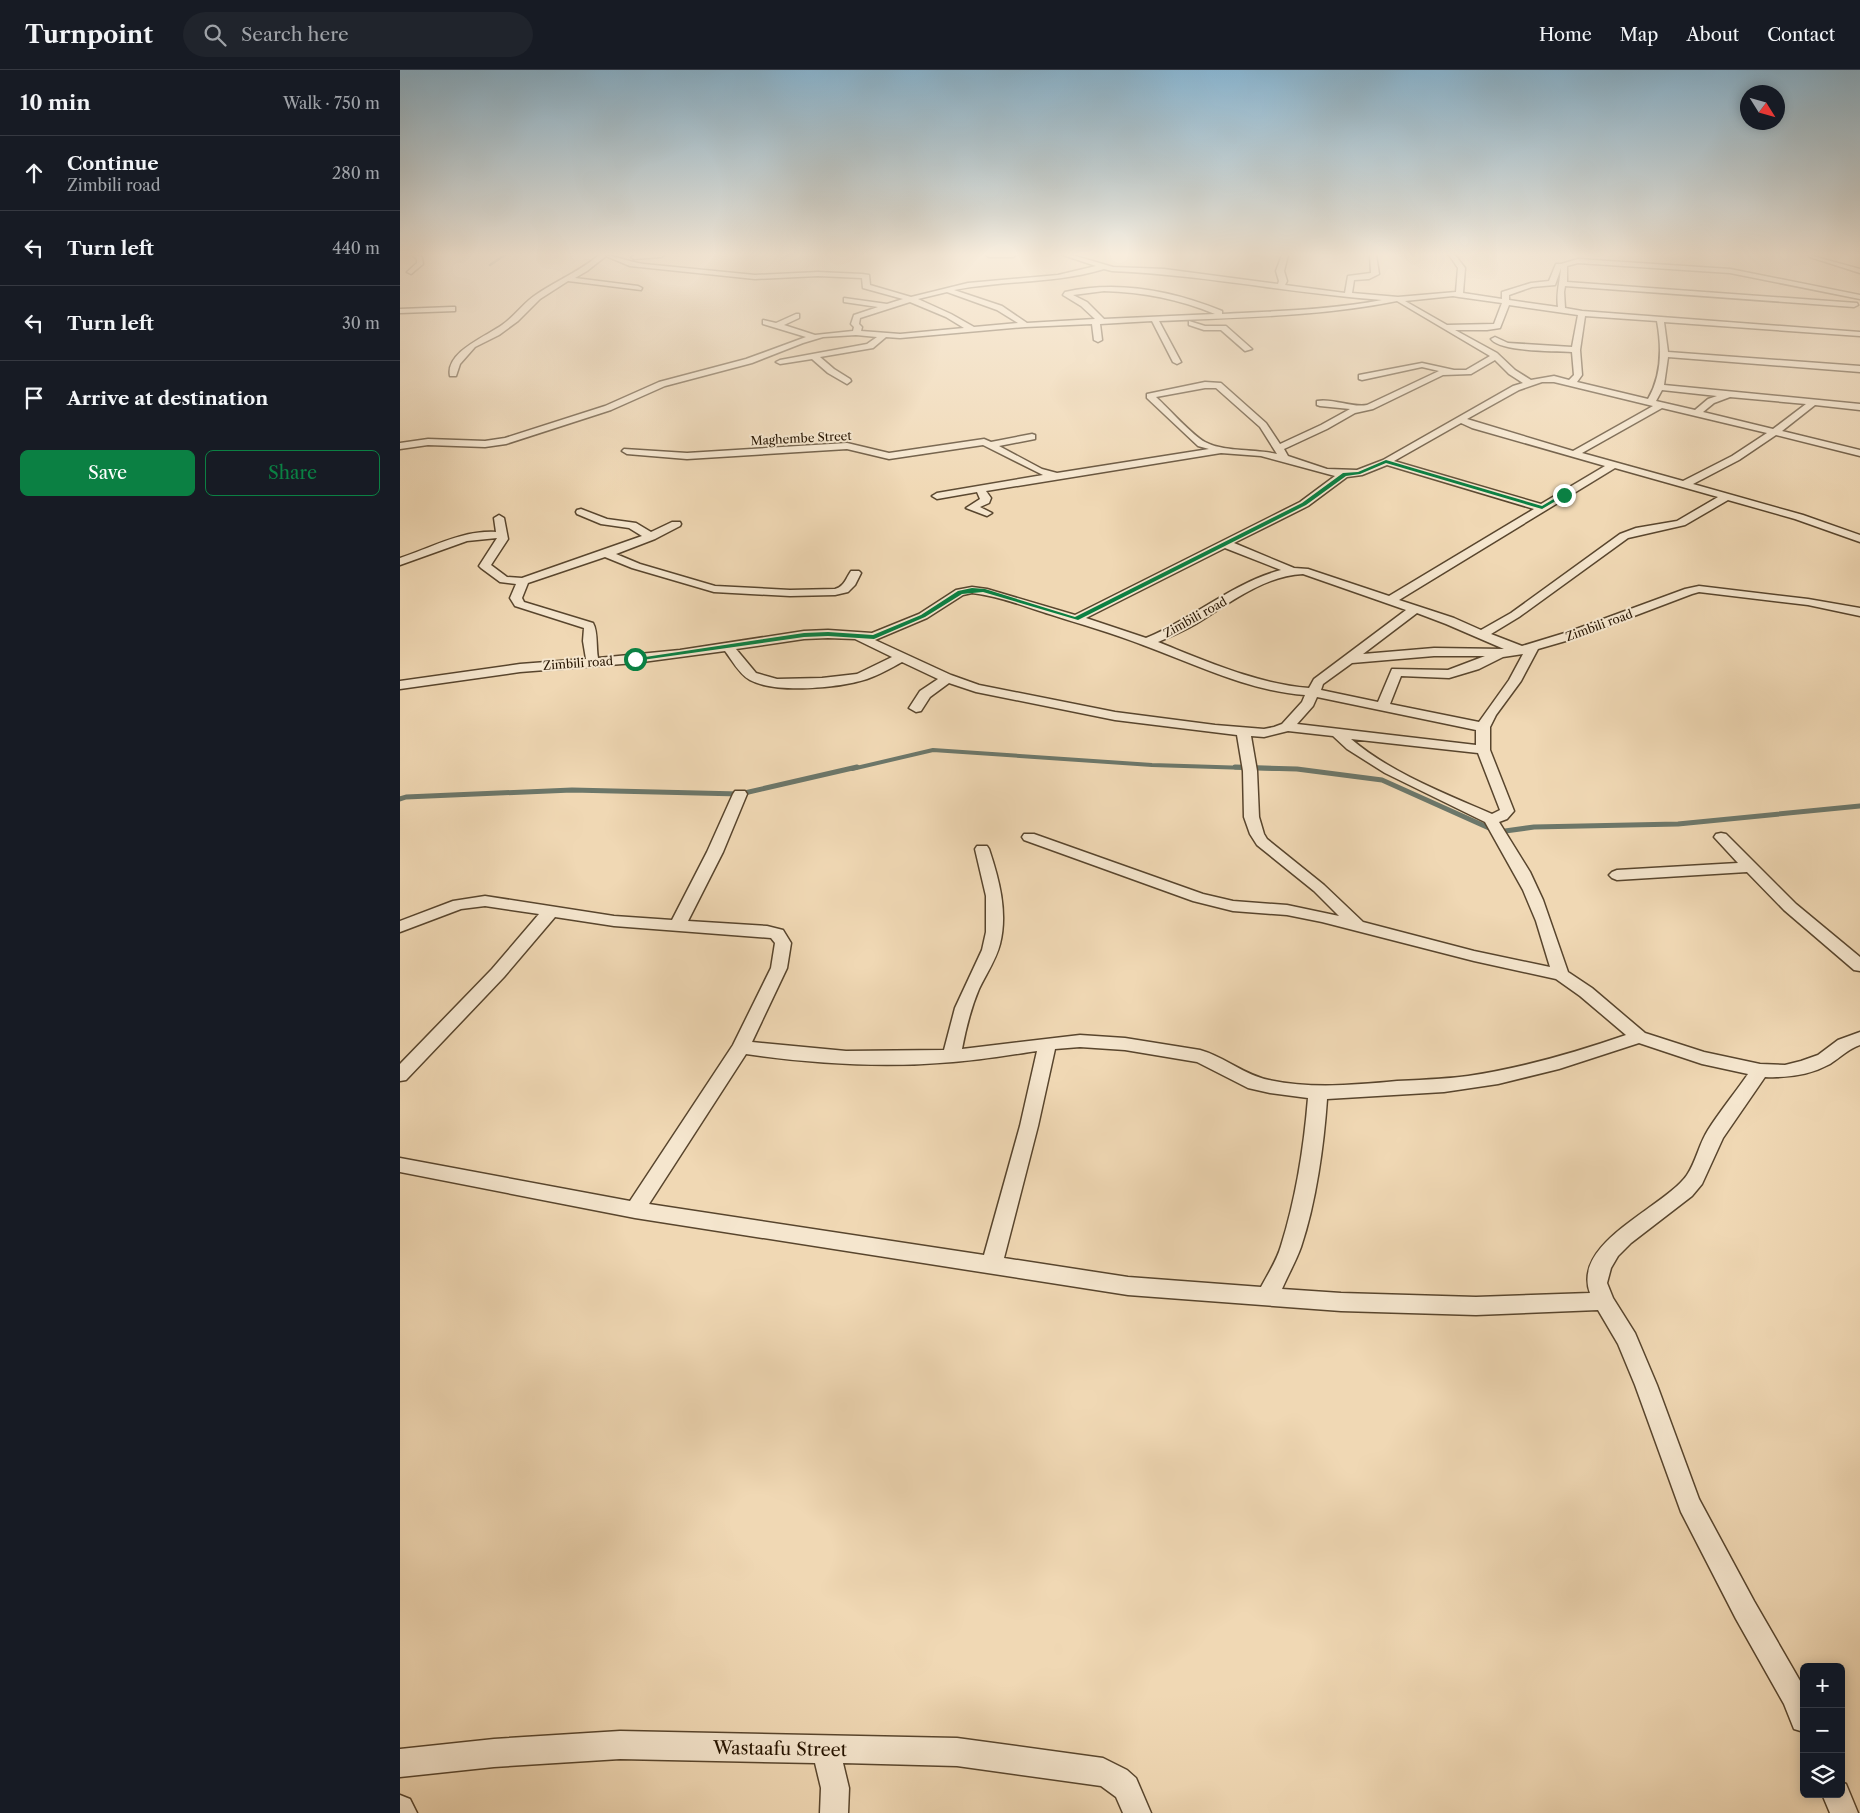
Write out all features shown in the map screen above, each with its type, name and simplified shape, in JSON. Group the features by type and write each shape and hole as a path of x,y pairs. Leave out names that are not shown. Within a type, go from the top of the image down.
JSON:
{"street":[{"path":"452,374 456,364 472,346 490,336"},
{"path":"400,446 428,442 485,444 506,441 608,408 662,384 757,359 814,337 821,336"},
{"path":"780,362 870,346 883,336"},
{"path":"1164,336 1177,362"},
{"path":"1233,336 1248,349"},
{"path":"1461,336 1495,357 1512,372 1529,383"},
{"path":"1572,383 1578,375 1578,336"},
{"path":"1651,401 1659,389 1665,344 1663,336"},
{"path":"1495,339 1497,342 1507,345 1577,346"},
{"path":"1561,340 1577,346"},
{"path":"1664,354 1860,369"},
{"path":"814,356 831,371 848,381"},
{"path":"1278,448 1324,427 1357,409 1370,407 1444,372 1470,371 1495,357"},
{"path":"1362,376 1422,365 1455,372"},
{"path":"1286,458 1263,425 1218,385 1205,385 1150,396 1201,444 1221,450 1261,453 1286,458 1326,472 1344,474 1358,473 1386,462 1516,388 1529,383 1554,379 1774,432 1858,450"},
{"path":"1607,391 1659,389 1860,406"},
{"path":"1697,413 1711,401 1729,394"},
{"path":"1684,485 1735,460 1761,444 1815,402"},
{"path":"1320,403 1350,406 1357,409"},
{"path":"1574,454 1661,404"},
{"path":"1459,419 1475,426 1799,517 1860,540"},
{"path":"990,445 1032,437"},
{"name":"Maghembe Street","path":"627,451 687,456 854,446 881,456 889,456 975,442 990,445 1039,471 1056,476"},
{"path":"937,496 1221,450"},
{"path":"1386,462 1542,508"},
{"path":"1391,600 1613,465"},
{"path":"1076,619 1304,504 1344,474"},
{"path":"980,490 986,498 985,501 971,508 987,513"},
{"path":"1483,634 1515,616 1624,536 1634,531 1673,526 1686,521 1726,497"},
{"path":"581,512 605,522 632,525 651,537"},
{"path":"499,518 503,539 485,566 504,580 523,582 543,572 606,554 651,537 676,524"},
{"path":"400,562 480,534 502,535"},
{"path":"1226,544 1290,570 1304,570 1525,649"},
{"path":"606,554 636,566 714,589 790,593 835,592 844,590 855,573"},
{"name":"Zimbili road","path":"400,685 520,668 635,659 804,635 828,634 874,637 923,616 960,592 972,590 983,590 1148,642 1182,627 1256,584 1290,570"},
{"path":"523,582 516,598 519,604 589,626 591,631 589,641 592,661"},
{"name":"Zimbili road","path":"1525,649 1699,589 1808,602 1860,612"},
{"path":"858,637 947,678 976,688 1070,708 1159,723 1264,733 1287,727 1308,703 1318,682 1415,609"},
{"path":"1148,642 1206,666 1283,690 1312,692 1483,727"},
{"path":"728,646 753,678 771,683 859,677 874,672 901,657"},
{"path":"1351,659 1434,652 1502,653 1525,649"},
{"path":"1492,819 1502,816 1507,811 1483,750 1483,727 1514,681 1525,649"},
{"path":"1382,707 1396,672 1449,674 1475,666 1502,653"},
{"path":"916,708 925,694 947,678"},
{"path":"1287,727 1483,750"},
{"path":"1243,732 1250,768 1252,822 1255,833 1262,842 1319,888 1358,926"},
{"path":"1337,733 1363,754 1399,774 1492,819 1531,890 1547,930 1561,975"},
{"path":"677,926 715,852 740,794"},
{"path":"1029,836 1200,898 1233,906 1288,910 1474,956 1561,975 1586,992 1639,1037 1702,1058 1760,1070 1785,1071 1806,1067 1824,1059 1844,1044 1860,1038"},
{"path":"1721,837 1790,907 1860,966"},
{"path":"952,1056 957,1028 969,994 992,943 994,899 990,875 982,849"},
{"path":"1617,875 1751,867"},
{"path":"400,926 459,904 484,901 614,921 766,931 777,934 783,944 778,968 741,1047 635,1210"},
{"path":"400,1075 498,973 550,912"},
{"path":"741,1047 833,1058 952,1056 1047,1044 1080,1041 1098,1042 1134,1045 1184,1053 1210,1060 1233,1075 1255,1083 1318,1091 1357,1092 1476,1082 1544,1066 1639,1037"},
{"path":"992,1266 1029,1126 1047,1044"},
{"path":"1760,1070 1715,1135 1695,1179 1685,1191 1624,1237 1601,1266 1597,1283 1604,1301 1627,1340 1646,1385 1689,1504 1800,1710"},
{"path":"1266,1296 1291,1247 1305,1190 1315,1130 1318,1091"},
{"path":"400,1165 635,1210 1128,1286 1341,1302 1476,1306 1604,1301"},
{"name":"Wastaafu Street","path":"400,1763 494,1753 620,1746 957,1752 1104,1772 1117,1778 1129,1789 1137,1813"},
{"path":"824,1750 833,1774 836,1798 834,1813"},
{"path":"1838,1798 1844,1813"},
{"path":"400,1809 403,1813"}],"waterway":[{"path":"852,769 933,750 1152,765 1280,769"},
{"path":"400,799 406,797 572,790 740,794 857,767"},
{"path":"1235,767 1297,769 1382,780 1498,832 1534,827 1678,824 1860,806"}],"route":[{"path":"635,659 804,635 828,634 874,637 923,616 960,592 972,590 983,590 1076,619 1304,504 1344,474 1358,473 1386,462 1542,508 1564,495"}]}
